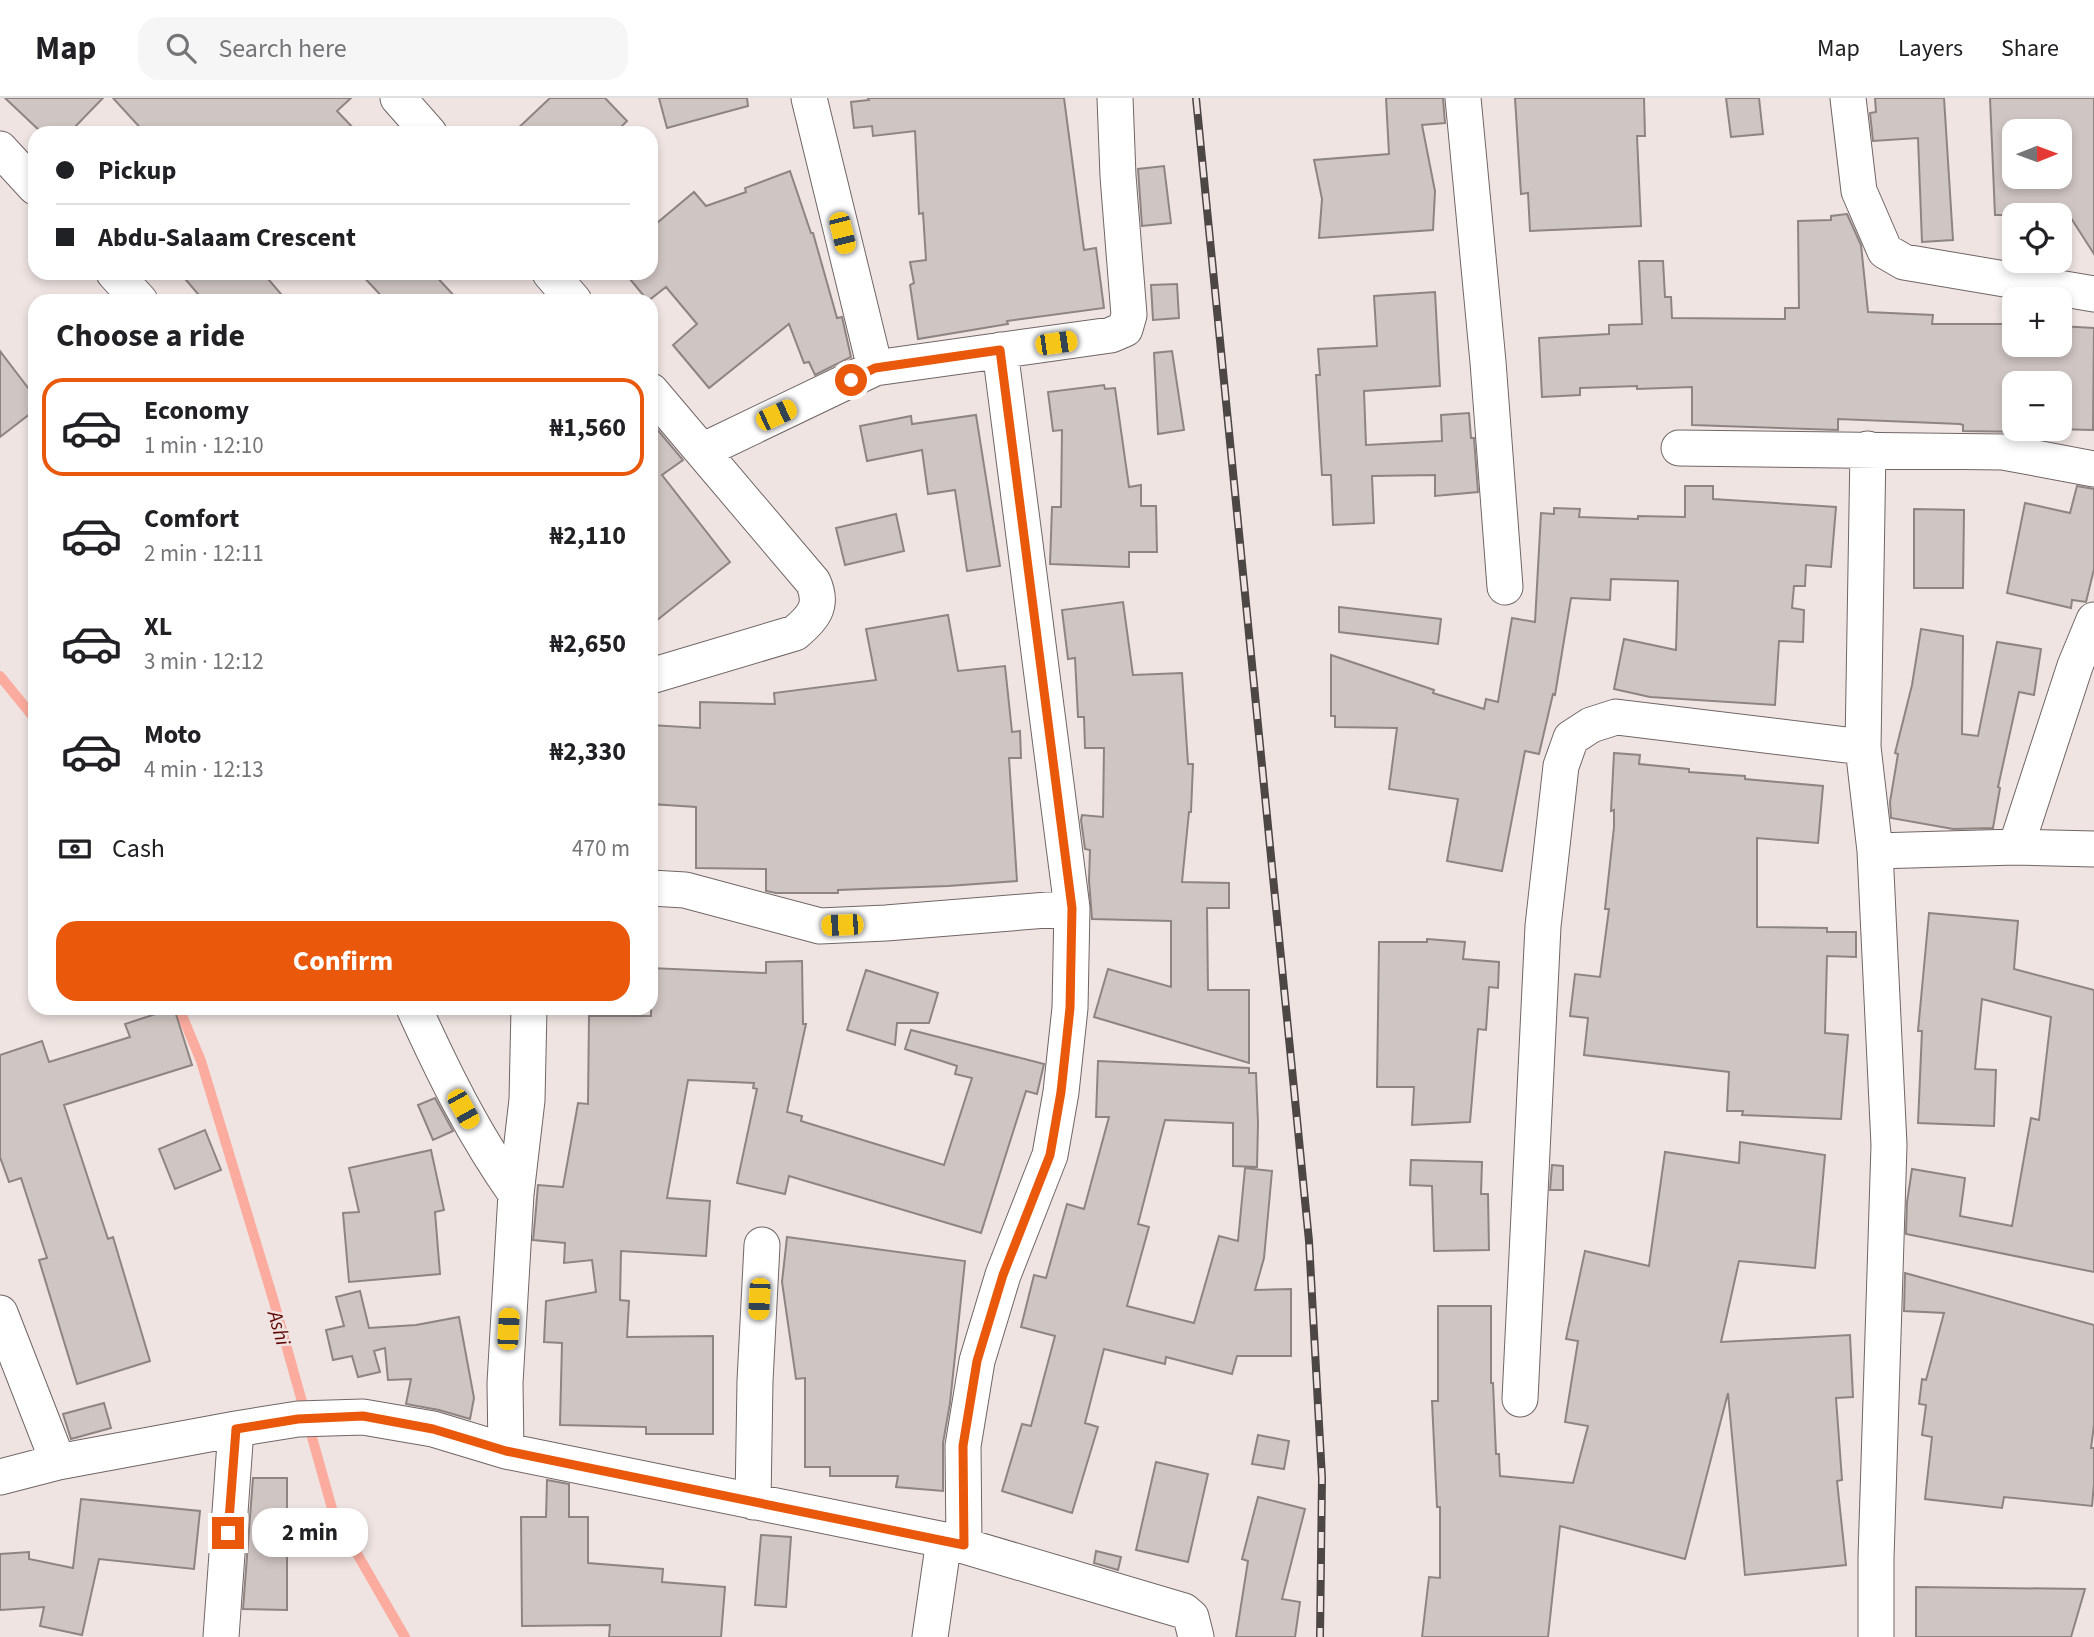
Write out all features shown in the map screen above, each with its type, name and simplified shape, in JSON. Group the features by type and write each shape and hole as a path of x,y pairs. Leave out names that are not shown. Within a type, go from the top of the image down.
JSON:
{"street":[{"path":"398,98 423,126"},
{"path":"809,98 875,368"},
{"path":"702,450 875,368 1111,335 1125,329 1129,315 1115,98"},
{"path":"1463,98 1488,362 1505,587"},
{"path":"1848,98 1859,191 1885,251 1904,262 2094,294"},
{"path":"0,149 28,179"},
{"path":"120,280 134,294"},
{"path":"556,280 568,294"},
{"path":"930,1637 954,1543 963,1446 977,1361 1003,1275 1050,1155 1061,1092 1070,1008 1072,908 1000,350"},
{"path":"658,399 813,582 819,594 808,622 794,634 658,674"},
{"path":"1679,448 2003,452 2094,469"},
{"path":"1868,449 1863,747 1875,851 1889,1145 1876,1531 1876,1637"},
{"path":"2016,847 2074,666 2094,620"},
{"path":"1520,1399 1544,926 1561,766 1571,738 1591,725 1616,717 1863,747"},
{"path":"1875,851 2016,847 2094,849"},
{"path":"658,888 685,890 820,926 1072,908"},
{"path":"417,1015 463,1109 489,1155 516,1194"},
{"path":"506,1451 505,1382 516,1194 527,1100 529,1015"},
{"path":"753,1502 755,1381 762,1245"},
{"path":"0,1313 58,1462"},
{"path":"0,1477 58,1462 236,1429 298,1419 363,1416 433,1429 506,1451 954,1543 1184,1611 1191,1617 1196,1637"},
{"path":"220,1637 236,1429"}],"building":[{"path":"5,98 103,98 76,126 35,126"},
{"path":"113,98 351,98 337,111 351,126 139,126"},
{"path":"550,98 605,98 627,121 622,126 520,126"},
{"path":"659,98 747,98 748,106 667,128"},
{"path":"868,98 1064,98 1084,250 1096,248 1104,308 1007,321 1008,324 918,339 910,285 914,283 910,262 926,260 923,213 919,214 915,131 873,136 872,126 854,128 851,102 869,100"},
{"path":"1386,98 1443,98 1445,123 1422,125 1435,191 1433,230 1319,238 1322,199 1314,160 1389,154"},
{"path":"1515,98 1644,98 1645,136 1637,136 1641,226 1530,231 1528,193 1521,194"},
{"path":"1726,98 1759,98 1763,134 1731,137"},
{"path":"1875,98 1944,98 1953,240 1922,242 1918,138 1873,141 1870,113 1876,112"},
{"path":"1990,98 2094,98 2094,254 2072,220 2072,203 2002,203 2002,215 1995,215"},
{"path":"1164,166 1171,223 1142,226 1138,169"},
{"path":"790,171 813,233 837,318 842,317 851,357 815,375 809,362 804,363 789,324 709,388 673,345 697,324 666,287 657,294 642,294 631,280 658,280 658,222 694,192 706,206 746,192 745,188"},
{"path":"1847,214 1861,245 1868,312 1933,315 1932,324 2002,324 2002,357 2072,357 2072,327 2094,328 2093,430 2072,429 2072,371 2002,371 2002,432 1963,431 1963,425 1960,424 1838,419 1838,430 1692,425 1692,387 1580,388 1580,395 1542,397 1539,338 1609,334 1609,325 1642,324 1639,261 1663,261 1665,297 1671,297 1672,318 1785,319 1785,308 1799,308 1798,221 1831,220 1831,216"},
{"path":"186,280 269,280 281,294 198,294"},
{"path":"366,280 440,280 452,294 380,294"},
{"path":"1177,284 1179,318 1153,320 1151,285"},
{"path":"1435,292 1440,386 1364,391 1366,445 1442,441 1441,415 1469,413 1471,438 1474,438 1478,492 1435,496 1435,475 1372,476 1374,523 1333,525 1331,475 1322,475 1316,375 1320,375 1318,349 1377,346 1374,296"},
{"path":"0,351 28,388 28,415 0,437"},
{"path":"1172,351 1184,430 1158,434 1154,353"},
{"path":"1104,385 1105,389 1115,388 1129,487 1141,485 1141,506 1156,506 1157,552 1129,552 1129,567 1050,564 1052,507 1061,507 1062,430 1053,431 1048,392"},
{"path":"976,415 1000,566 967,571 955,490 928,494 922,450 867,461 860,426 911,416 912,424"},
{"path":"658,430 683,460 662,475 730,562 658,619"},
{"path":"1685,486 1713,486 1713,499 1836,507 1831,567 1806,565 1805,586 1794,586 1792,608 1804,610 1803,642 1779,641 1775,705 1650,697 1614,689 1624,639 1676,650 1678,581 1611,579 1610,600 1571,598 1555,695 1553,694 1539,754 1525,751 1502,871 1447,861 1458,799 1389,789 1397,728 1335,727 1335,716 1331,716 1331,655 1484,709 1486,699 1498,702 1512,618 1535,622 1541,513 1554,514 1554,508 1580,509 1579,517 1685,517"},
{"path":"2077,486 2094,489 2094,569 2086,602 2072,600 2071,608 2007,593 2025,503 2070,513"},
{"path":"1914,509 1964,510 1963,588 1914,588"},
{"path":"896,514 904,551 845,565 836,528"},
{"path":"1123,602 1133,675 1182,673 1188,764 1193,764 1191,812 1182,882 1229,883 1229,908 1207,908 1208,990 1249,990 1249,1063 1094,1017 1108,969 1171,987 1171,921 1092,919 1090,850 1085,849 1081,820 1082,815 1103,817 1104,748 1085,748 1084,717 1078,717 1075,658 1068,659 1062,610"},
{"path":"1339,607 1441,619 1438,644 1339,632"},
{"path":"948,615 958,671 1005,666 1012,732 1020,731 1021,758 1009,758 1017,881 838,890 838,893 776,893 766,891 766,869 696,868 696,807 658,804 658,725 700,728 700,702 775,704 774,693 876,680 866,629"},
{"path":"1921,629 1963,636 1962,734 1978,736 1997,642 2041,649 2034,695 2019,692 1998,787 2000,788 1993,828 1953,829 1891,818 1890,802 1898,754 1895,753 1912,685"},
{"path":"1614,753 1640,755 1639,764 1689,769 1689,772 1823,786 1818,843 1757,838 1757,927 1827,928 1827,932 1856,932 1856,957 1827,956 1825,1033 1848,1035 1841,1119 1742,1115 1743,1111 1727,1111 1729,1072 1584,1055 1588,1018 1570,1016 1575,974 1600,977 1609,909 1605,909 1614,827 1614,810 1611,811"},
{"path":"1929,913 2018,921 2014,969 2094,990 2094,1272 1906,1234 1912,1169 1965,1178 1960,1216 2012,1226 2031,1118 2039,1120 2051,1017 1982,999 1975,1069 1996,1070 1994,1126 1918,1123 1922,1031 1918,1031"},
{"path":"1427,939 1465,942 1463,959 1499,962 1498,988 1489,987 1486,1030 1478,1029 1470,1122 1412,1125 1414,1087 1377,1087 1379,942 1427,942"},
{"path":"802,961 803,1024 806,1024 787,1112 802,1116 801,1121 944,1165 972,1078 955,1074 957,1066 905,1049 911,1030 1044,1064 1037,1094 1026,1091 981,1233 789,1176 785,1194 737,1183 757,1089 753,1088 754,1083 688,1080 667,1198 710,1201 706,1256 621,1251 620,1300 629,1301 627,1337 713,1336 713,1434 646,1434 646,1427 560,1425 562,1343 544,1342 546,1301 596,1292 592,1260 564,1263 565,1243 533,1240 538,1185 563,1187 578,1103 588,1104 589,1016 658,1015 658,968 766,973 766,962"},
{"path":"866,970 938,993 929,1023 897,1023 895,1045 847,1030"},
{"path":"153,1015 176,1015 192,1065 64,1105 108,1239 113,1237 150,1361 77,1384 39,1260 47,1258 21,1178 9,1182 0,1157 0,1055 42,1041 49,1062 130,1037 125,1024"},
{"path":"1098,1061 1249,1068 1249,1073 1256,1073 1257,1167 1233,1166 1233,1123 1165,1120 1138,1224 1149,1227 1127,1306 1194,1323 1219,1236 1238,1241 1245,1168 1272,1171 1264,1258 1255,1290 1291,1289 1291,1356 1237,1356 1232,1374 1166,1357 1165,1364 1104,1349 1085,1423 1098,1427 1072,1513 1002,1491 1022,1424 1031,1426 1055,1336 1021,1327 1034,1275 1046,1278 1067,1204 1084,1209 1109,1117 1096,1117"},
{"path":"435,1098 453,1131 433,1140 418,1105"},
{"path":"205,1130 221,1170 175,1189 159,1149"},
{"path":"1740,1142 1825,1155 1815,1268 1739,1261 1721,1342 1850,1335 1853,1397 1836,1398 1842,1480 1837,1481 1846,1565 1745,1575 1728,1393 1685,1559 1560,1526 1548,1637 1422,1637 1429,1577 1440,1578 1440,1507 1437,1507 1432,1401 1438,1401 1438,1306 1491,1306 1491,1383 1500,1476 1573,1483 1588,1426 1565,1422 1578,1341 1566,1339 1585,1251 1649,1266 1665,1152 1739,1163"},
{"path":"431,1150 444,1210 435,1212 440,1274 349,1282 343,1213 359,1212 349,1168"},
{"path":"1411,1160 1482,1162 1481,1194 1488,1194 1489,1250 1434,1251 1432,1186 1410,1185"},
{"path":"1552,1165 1563,1166 1563,1190 1550,1190"},
{"path":"787,1237 965,1261 950,1403 943,1443 943,1491 896,1487 898,1476 830,1476 830,1467 805,1467 805,1378 796,1379 782,1282"},
{"path":"1905,1273 2094,1325 2092,1506 2004,1497 2002,1508 1925,1499 1932,1437 1922,1435 1926,1405 1919,1404 1922,1379 1926,1380 1944,1313 1904,1311"},
{"path":"360,1291 369,1328 416,1325 459,1317 474,1398 470,1419 406,1404 411,1379 388,1380 385,1348 374,1351 380,1372 358,1377 352,1356 333,1360 326,1330 344,1326 336,1297"},
{"path":"104,1403 111,1428 71,1439 63,1414"},
{"path":"1258,1435 1289,1441 1284,1469 1252,1464"},
{"path":"1156,1462 1208,1474 1188,1562 1136,1550"},
{"path":"253,1478 287,1478 287,1610 243,1609"},
{"path":"547,1480 569,1484 569,1517 588,1517 588,1563 663,1569 662,1582 725,1587 721,1637 609,1637 610,1625 522,1626 521,1517 546,1517"},
{"path":"1258,1497 1305,1509 1282,1599 1300,1602 1295,1637 1236,1637 1248,1561 1242,1559"},
{"path":"81,1499 200,1511 194,1569 99,1559 82,1635 40,1626 44,1607 0,1610 0,1554 29,1552 29,1559 73,1568"},
{"path":"761,1535 791,1537 786,1607 755,1605"},
{"path":"1096,1551 1121,1557 1118,1570 1094,1563"},
{"path":"1916,1587 2085,1589 2071,1637 1916,1637"}],"waterway":[{"name":"Ashi","path":"0,676 28,710"},
{"name":"Ashi","path":"182,1015 201,1061 274,1302 333,1512 405,1637"}],"railway":[{"path":"1196,98 1309,1241 1322,1478 1320,1637"}],"route":[{"path":"228,1533 236,1429 298,1419 363,1416 433,1429 506,1451 964,1545 963,1446 977,1361 1003,1275 1050,1155 1061,1092 1070,1008 1072,908 1000,350 875,368 851,380"}]}
